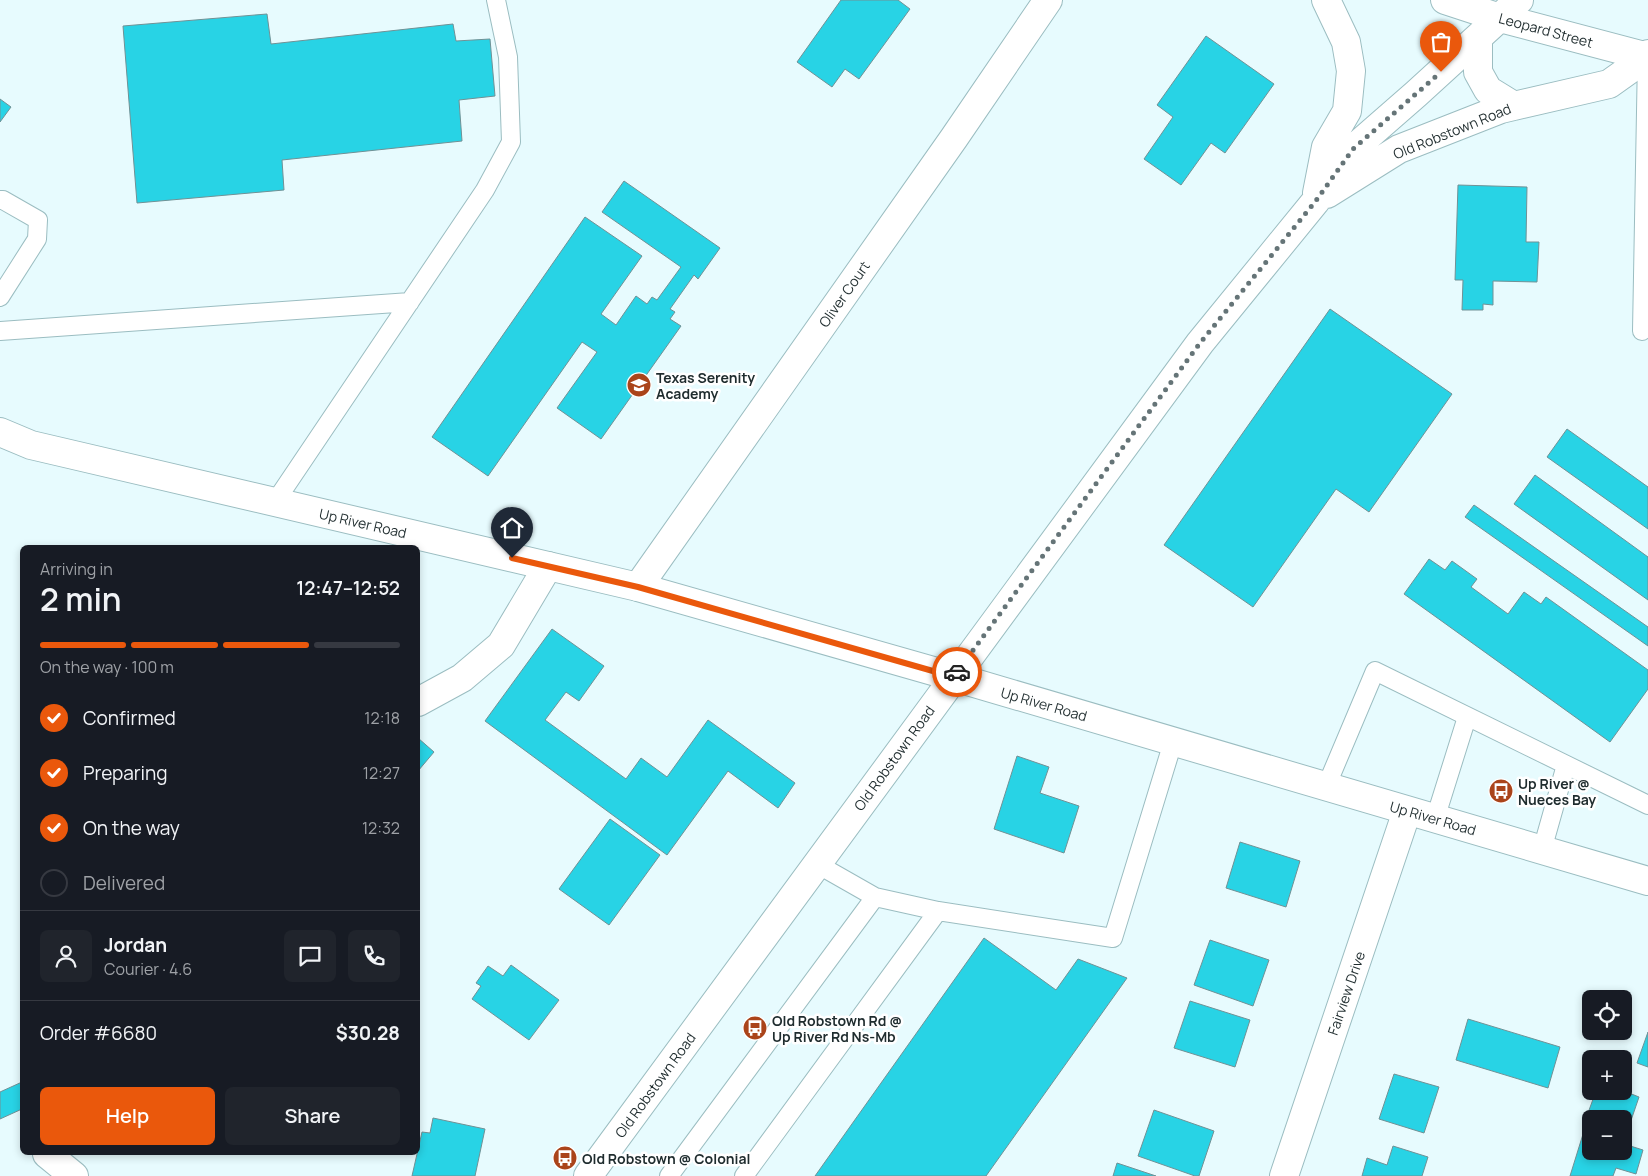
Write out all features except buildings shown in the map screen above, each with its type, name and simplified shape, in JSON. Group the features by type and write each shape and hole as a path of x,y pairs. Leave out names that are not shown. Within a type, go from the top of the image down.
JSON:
{"street":[{"name":"Oliver Court","path":"638,587 954,138 1048,0"},
{"path":"1315,202 1326,147 1347,111 1351,71 1346,42 1326,0"},
{"name":"Leopard Street","path":"1445,0 1510,9 1648,56"},
{"name":"Old Robstown Road","path":"588,1176 1200,343 1315,202 1353,149 1510,9"},
{"path":"1478,38 1478,72 1488,90 1514,106"},
{"name":"Old Robstown Road","path":"1315,202 1399,149 1501,109 1609,84 1648,56"},
{"name":"Up River Road","path":"0,432 31,445 638,587 954,677 1542,850 1645,874"},
{"path":"420,701 462,678 501,645 548,566"},
{"name":"Fairview Drive","path":"1284,1176 1407,811"},
{"path":"48,1155 74,1176"}],"lane":[{"path":"275,502 485,190 511,142 508,57 496,0"},
{"path":"1642,332 1648,56"},
{"path":"0,200 38,220 36,238 0,297"},
{"path":"0,332 410,302"},
{"path":"1326,787 1375,671 1648,805"},
{"path":"1435,819 1467,717"},
{"path":"817,864 875,897 938,911 1113,938 1172,742"},
{"path":"1542,850 1566,765"},
{"path":"669,1176 875,897"},
{"path":"744,1176 938,911"}],"way so far":[{"path":"957,672 1200,343 1315,202 1353,149 1441,72"}],"place":[{"name":"Texas Serenity Academy","path":"639,385"},
{"name":"Up River @ Nueces Bay","path":"1501,791"},
{"name":"Old Robstown Rd @ Up River Rd Ns-Mb","path":"755,1028"},
{"name":"Old Robstown @ Colonial","path":"565,1158"}],"route":[{"path":"512,558 638,587 954,677 957,672"}]}
